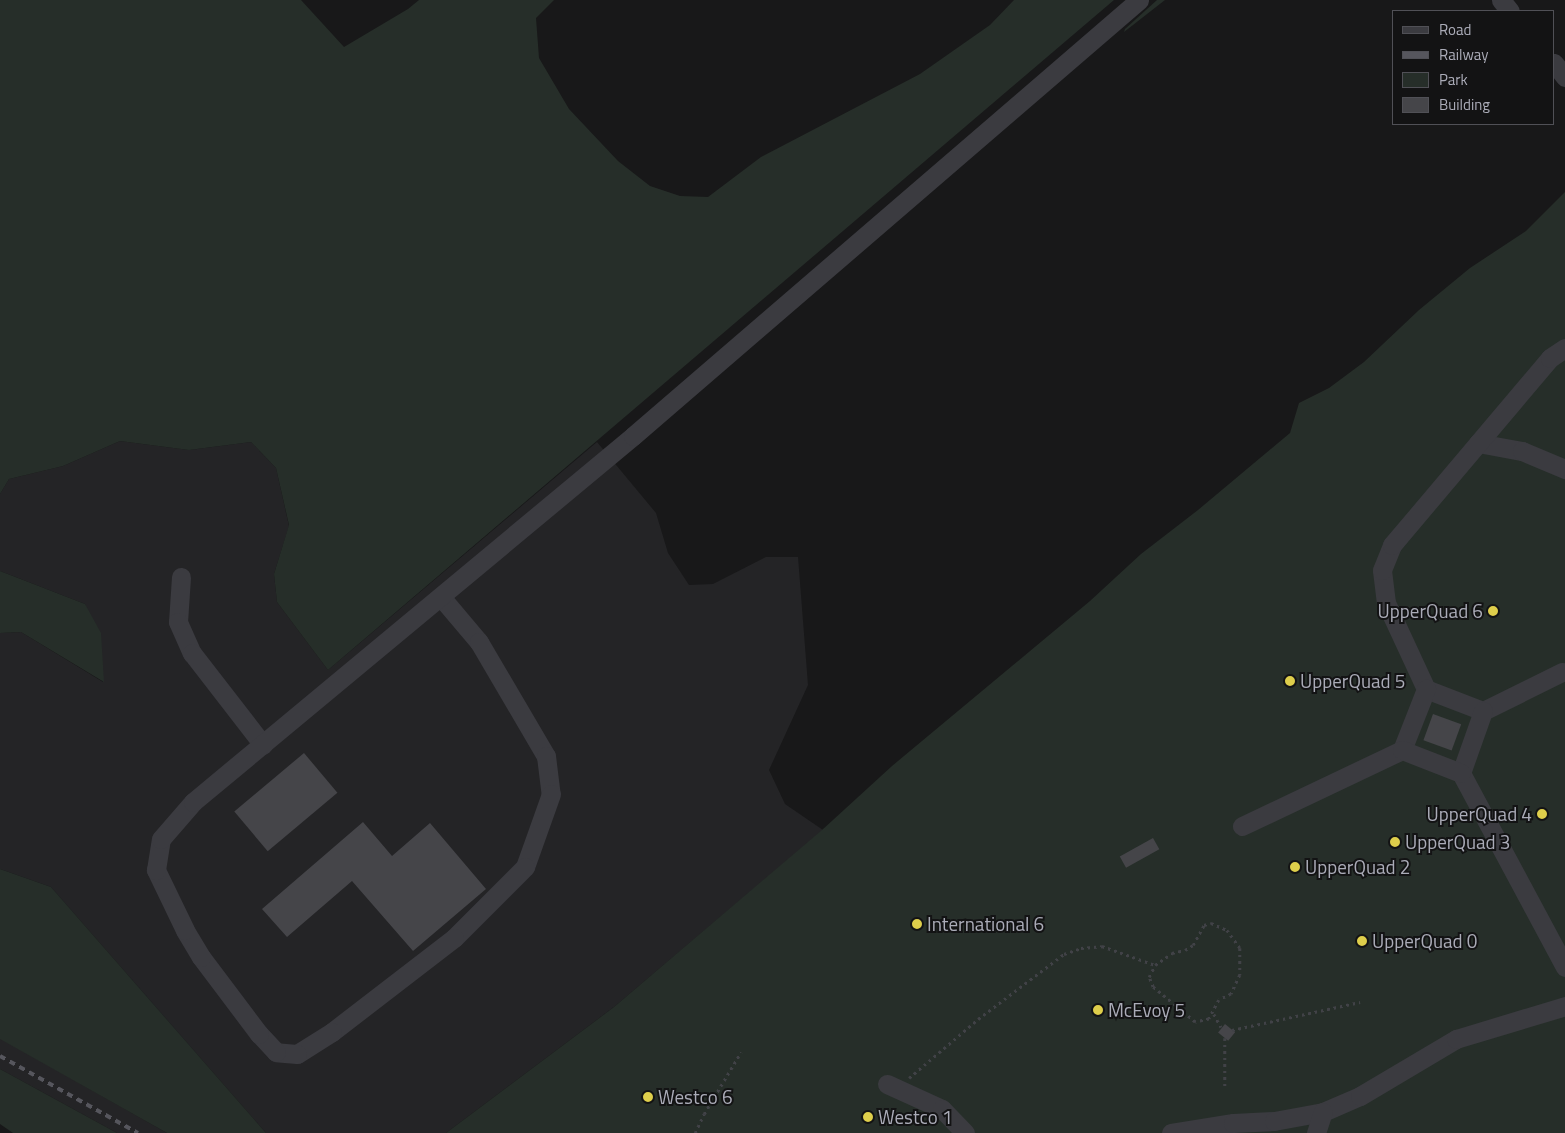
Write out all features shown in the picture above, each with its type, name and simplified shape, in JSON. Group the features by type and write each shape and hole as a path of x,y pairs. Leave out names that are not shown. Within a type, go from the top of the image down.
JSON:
{"street":[{"path":"441,597 478,642 546,756 551,794 525,866 454,938 332,1032 297,1054 276,1052 259,1034 201,957 170,901 156,870 161,839 193,802 641,430 1139,0"},
{"path":"1500,0 1509,10"},
{"path":"1555,64 1565,77"},
{"path":"1483,711 1426,689 1386,603 1382,570 1392,545 1550,358 1558,345"},
{"path":"1478,443 1522,451 1565,468"},
{"path":"181,577 178,622 192,653 263,745"},
{"path":"1461,773 1483,711 1562,672"},
{"path":"1242,826 1402,750 1426,689"},
{"path":"1402,750 1461,773 1565,967"},
{"path":"1171,1133 1233,1123 1274,1121 1323,1112 1360,1096 1456,1039 1565,1006"},
{"path":"892,1086 942,1109 965,1133"},
{"path":"1316,1133 1323,1112"}],"path":[{"path":"1209,1020 1219,1000 1231,994 1240,975 1240,948 1226,930 1218,924 1211,923 1204,925 1193,945 1186,950 1172,953 1154,965 1149,977 1153,987 1195,1022 1216,1020"},
{"path":"892,1086 978,1018 1064,954 1081,948 1102,946 1154,965"},
{"path":"1232,1030 1360,1002"},
{"path":"1214,1012 1216,1020 1222,1027"},
{"path":"1225,1038 1225,1086"},
{"path":"695,1133 704,1114 741,1052"}],"shaded area":[{"path":"120,441 189,450 251,442 276,468 289,526 274,574 277,602 328,670 597,442 656,513 668,553 689,585 713,584 766,557 798,557 808,685 769,770 785,804 823,830 614,1007 446,1133 266,1133 51,887 0,869 0,633 21,632 103,682 85,604 0,571 0,494 9,479 63,466"},
{"path":"0,1038 167,1133 117,1133 0,1069"}],"green space":[{"path":"0,0 301,0 344,47 408,9 419,0 554,0 536,18 539,58 569,109 618,161 650,186 680,196 708,197 761,157 920,74 990,25 1014,0 1114,0 328,670 277,602 274,574 289,525 276,468 251,442 189,450 120,441 63,466 9,479 0,494"},
{"path":"1157,0 1165,0 1124,32 1125,29"},
{"path":"1565,192 1565,1133 446,1133 614,1007 822,830 892,766 1090,601 1141,554 1198,510 1290,433 1299,403 1329,388 1364,362 1419,310 1470,268 1526,231"},
{"path":"0,571 85,604 101,633 104,682 21,632 0,633"},
{"path":"0,869 51,887 266,1133 167,1133 0,1039"},
{"path":"0,1069 117,1133 13,1133 0,1124"}],"building":[{"path":"1433,714 1461,724 1452,751 1423,740"},
{"path":"304,753 337,793 268,851 234,811"},
{"path":"363,822 392,856 430,823 486,889 413,951 352,881 287,937 262,909"},
{"path":"1153,838 1159,849 1126,868 1120,856"},
{"path":"1225,1024 1235,1032 1228,1041 1218,1033"}],"railway":[{"path":"0,1056 138,1133"}],"place":[{"name":"UpperQuad 6","path":"1493,611"},
{"name":"UpperQuad 5","path":"1290,681"},
{"name":"UpperQuad 4","path":"1542,814"},
{"name":"UpperQuad 3","path":"1395,842"},
{"name":"UpperQuad 2","path":"1295,867"},
{"name":"International 6","path":"917,924"},
{"name":"UpperQuad 0","path":"1362,941"},
{"name":"McEvoy 5","path":"1098,1010"},
{"name":"Westco 6","path":"648,1097"},
{"name":"Westco 1","path":"868,1117"}]}
